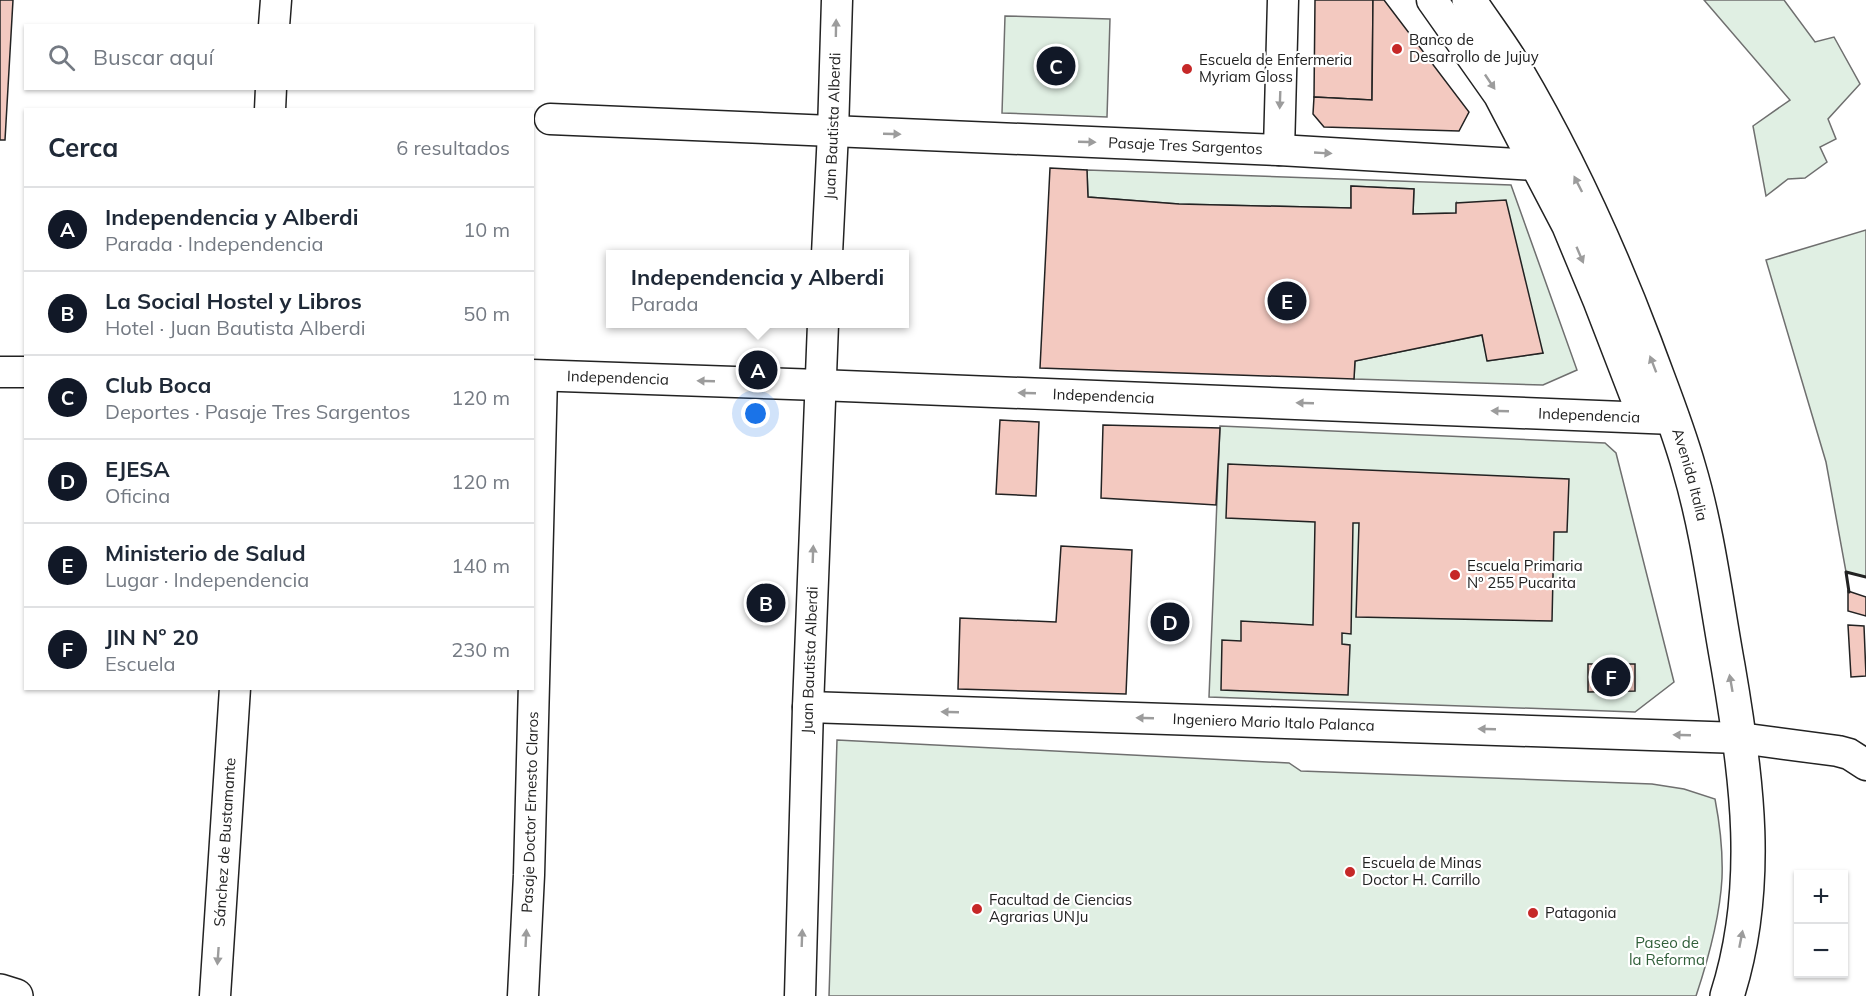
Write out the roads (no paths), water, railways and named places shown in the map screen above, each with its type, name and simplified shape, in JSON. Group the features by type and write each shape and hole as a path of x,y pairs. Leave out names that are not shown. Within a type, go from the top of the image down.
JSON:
{"main road":[{"name":"Avenida Italia","path":"1468,0 1515,68 1587,202 1621,281 1658,418 1690,470 1705,536 1740,738 1747,794 1747,897 1743,929 1727,996"},
{"path":"0,991 16,996"}],"street":[{"path":"274,24 276,0"},
{"name":"Juan Bautista Alberdi","path":"826,250 837,0"},
{"path":"1279,150 1283,0"},
{"name":"Avenida Italia","path":"1432,0 1499,95 1567,225 1599,302 1658,418"},
{"path":"270,108 271,90"},
{"name":"Pasaje Tres Sargentos","path":"550,118 1279,150 1536,165"},
{"name":"Juan Bautista Alberdi","path":"800,996 808,707 823,328"},
{"path":"0,372 24,372"},
{"name":"Independencia","path":"537,376 1658,418"},
{"name":"Pasaje Doctor Ernesto Claros","path":"534,563 537,376"},
{"name":"Sánchez de Bustamante","path":"215,996 235,690"},
{"name":"Pasaje Doctor Ernesto Claros","path":"523,996 529,875 532,690"},
{"name":"Ingeniero Mario Italo Palanca","path":"808,707 1740,738 1838,751 1849,754 1866,765"}],"place":[{"name":"Banco de Desarrollo de Jujuy","path":"1397,49"},
{"name":"Club Boca","path":"1056,66"},
{"name":"Escuela de Enfermeria Myriam Gloss","path":"1187,69"},
{"name":"Ministerio de Salud","path":"1287,301"},
{"name":"Independencia y Alberdi","path":"758,370"},
{"name":"Escuela Primaria Nº 255 Pucarita","path":"1455,575"},
{"name":"La Social Hostel y Libros","path":"766,603"},
{"name":"EJESA","path":"1170,622"},
{"name":"JIN Nº 20","path":"1611,677"},
{"name":"Escuela de Minas Doctor H. Carrillo","path":"1350,872"},
{"name":"Facultad de Ciencias Agrarias UNJu","path":"977,909"},
{"name":"Patagonia","path":"1533,913"}],"park label":[{"name":"Paseo de la Reforma","path":"1667,952"}]}
